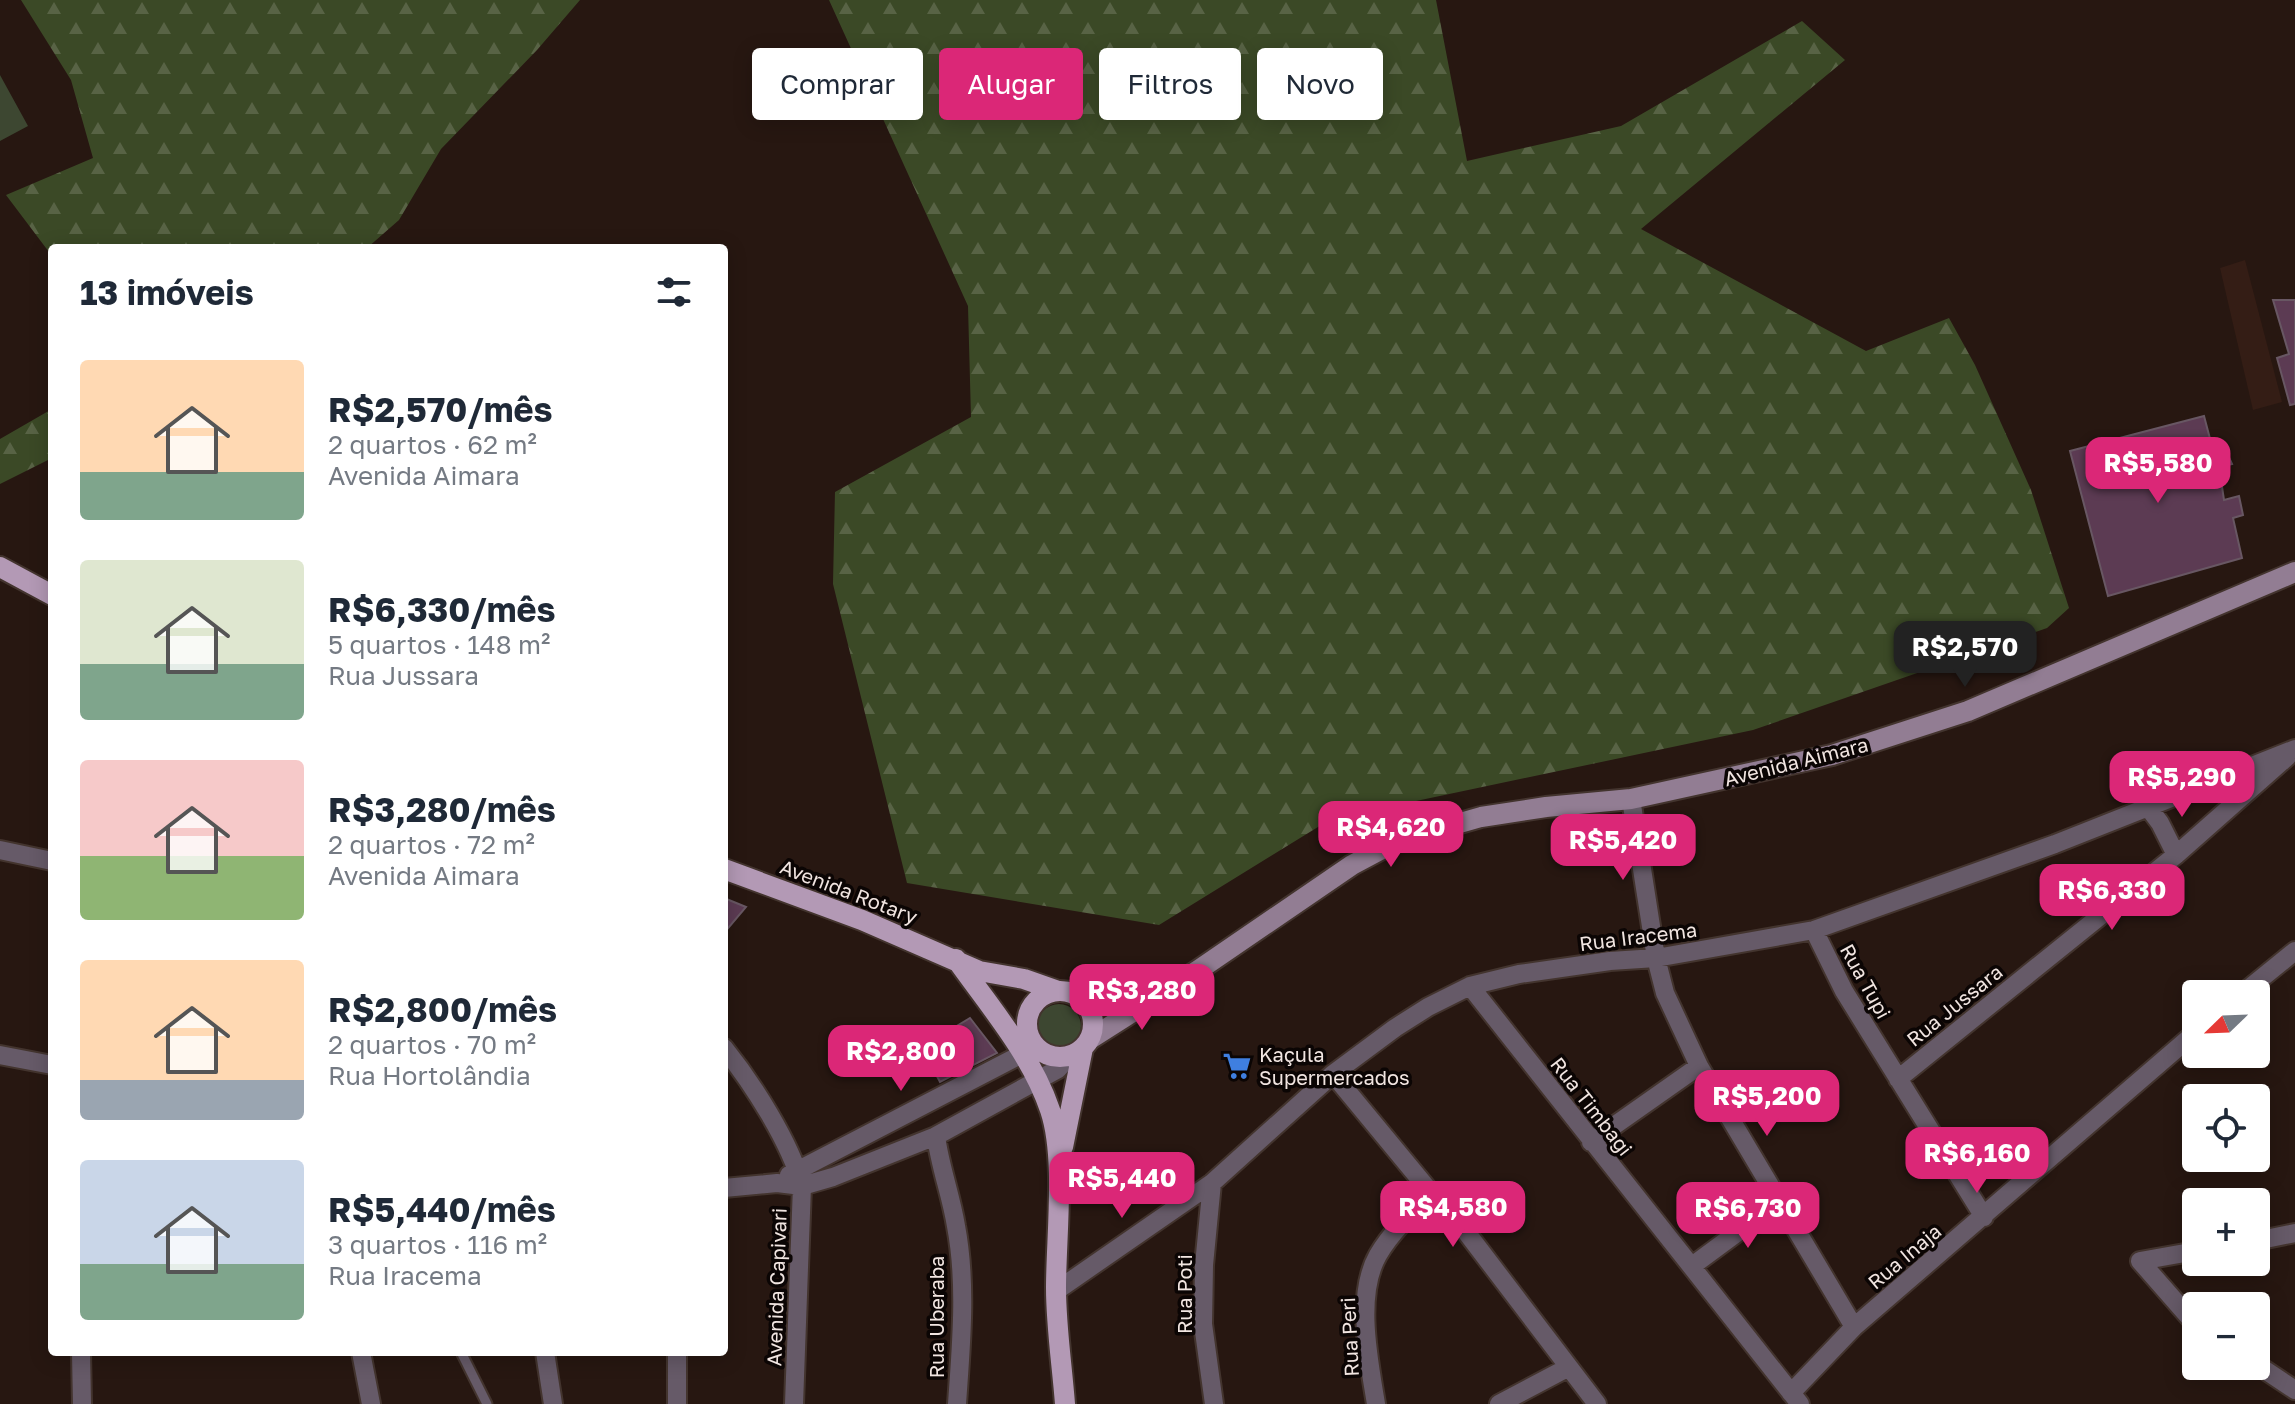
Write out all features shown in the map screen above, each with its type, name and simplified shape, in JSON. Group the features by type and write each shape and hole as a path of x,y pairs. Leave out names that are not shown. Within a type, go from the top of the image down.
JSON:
{"main road":[{"path":"0,567 48,593"},
{"name":"Avenida Aimara","path":"1081,1047 1352,865 1397,841 1481,817 1631,799 1832,755 1968,711 2295,572"},
{"name":"Avenida Rotary","path":"728,870 862,920 979,971 1024,979 1065,992"},
{"path":"956,959 1024,1053 1051,1113 1058,1178 1056,1291 1065,1404"},
{"path":"1081,1047 1053,1056 1043,1052 1029,1035 1029,1014 1033,1004 1041,997 1065,992 1145,994 1172,988"},
{"path":"1058,1178 1081,1047 1093,1029 1089,1007 1065,992"}],"street":[{"name":"Rua Iracema","path":"1056,1291 1212,1183 1333,1074 1406,1021 1470,986 1519,974 1656,958 1814,930 2055,844 2295,749"},
{"name":"Rua Jussara","path":"1898,1079 2176,855 2295,749"},
{"path":"1631,799 1656,958 1665,993 1699,1066 1854,1327"},
{"path":"2148,807 2176,855"},
{"path":"0,850 48,860"},
{"name":"Rua Tupi","path":"1814,930 1844,991 1984,1217"},
{"path":"2259,980 2295,951"},
{"name":"Rua Timbagi","path":"1470,986 1796,1398"},
{"name":"Rua Inaja","path":"1796,1398 1854,1327 2182,1044"},
{"path":"728,1187 833,1177 936,1136 1058,1069 1081,1047"},
{"path":"728,1053 754,1089 799,1178"},
{"path":"799,1178 1024,1053"},
{"path":"0,1055 48,1064"},
{"path":"1591,1142 1699,1066"},
{"path":"1333,1074 1432,1194 1454,1216 1597,1404"},
{"name":"Rua Uberaba","path":"936,1136 939,1162 957,1226 963,1285 957,1404"},
{"name":"Avenida Capivari","path":"794,1404 799,1178"},
{"name":"Rua Poti","path":"1212,1183 1204,1265 1203,1324 1214,1404"},
{"name":"Rua Peri","path":"1376,1404 1367,1346 1369,1279 1376,1258 1390,1237 1432,1194"},
{"path":"1692,1266 1780,1201"},
{"path":"2270,1238 2295,1233"},
{"path":"2182,1254 2140,1261 2182,1309"},
{"path":"81,1356 82,1404"},
{"path":"362,1356 371,1404"},
{"path":"546,1356 553,1404"},
{"path":"677,1356 677,1404"},
{"path":"1499,1404 1569,1367"},
{"path":"2270,1373 2295,1390"}],"lane":[{"path":"464,1356 487,1404"}],"shaded area":[{"path":"2245,260 2282,402 2253,410 2220,268"}],"green space":[{"path":"21,0 580,0 537,50 441,149 399,220 372,244 48,244 48,251 6,195 93,158 71,80"},
{"path":"829,0 1436,0 1467,161 1621,126 1802,21 1845,60 1641,229 1866,351 1949,318 1975,365 2031,490 2069,608 2047,628 1753,730 1331,819 1159,925 907,883 833,584 835,492 971,417 968,306 884,120 923,120 923,48 851,48"},
{"path":"0,75 28,126 0,141"},
{"path":"48,411 48,460 0,484 0,439"},
{"path":"1059,1004 1075,1010 1081,1026 1075,1042 1059,1048 1043,1042 1037,1026 1043,1010"}],"building":[{"path":"2273,300 2295,300 2295,404 2290,405 2277,358 2289,354"},
{"path":"2204,416 2213,450 2225,448 2232,464 2219,467 2224,500 2239,496 2243,515 2233,518 2242,558 2108,596 2070,451"},
{"path":"728,900 746,907 728,928"},
{"path":"970,1018 997,1053 940,1082 929,1061 954,1046 947,1032"}],"place":[{"name":"Kaçula Supermercados","path":"1237,1066"}]}
